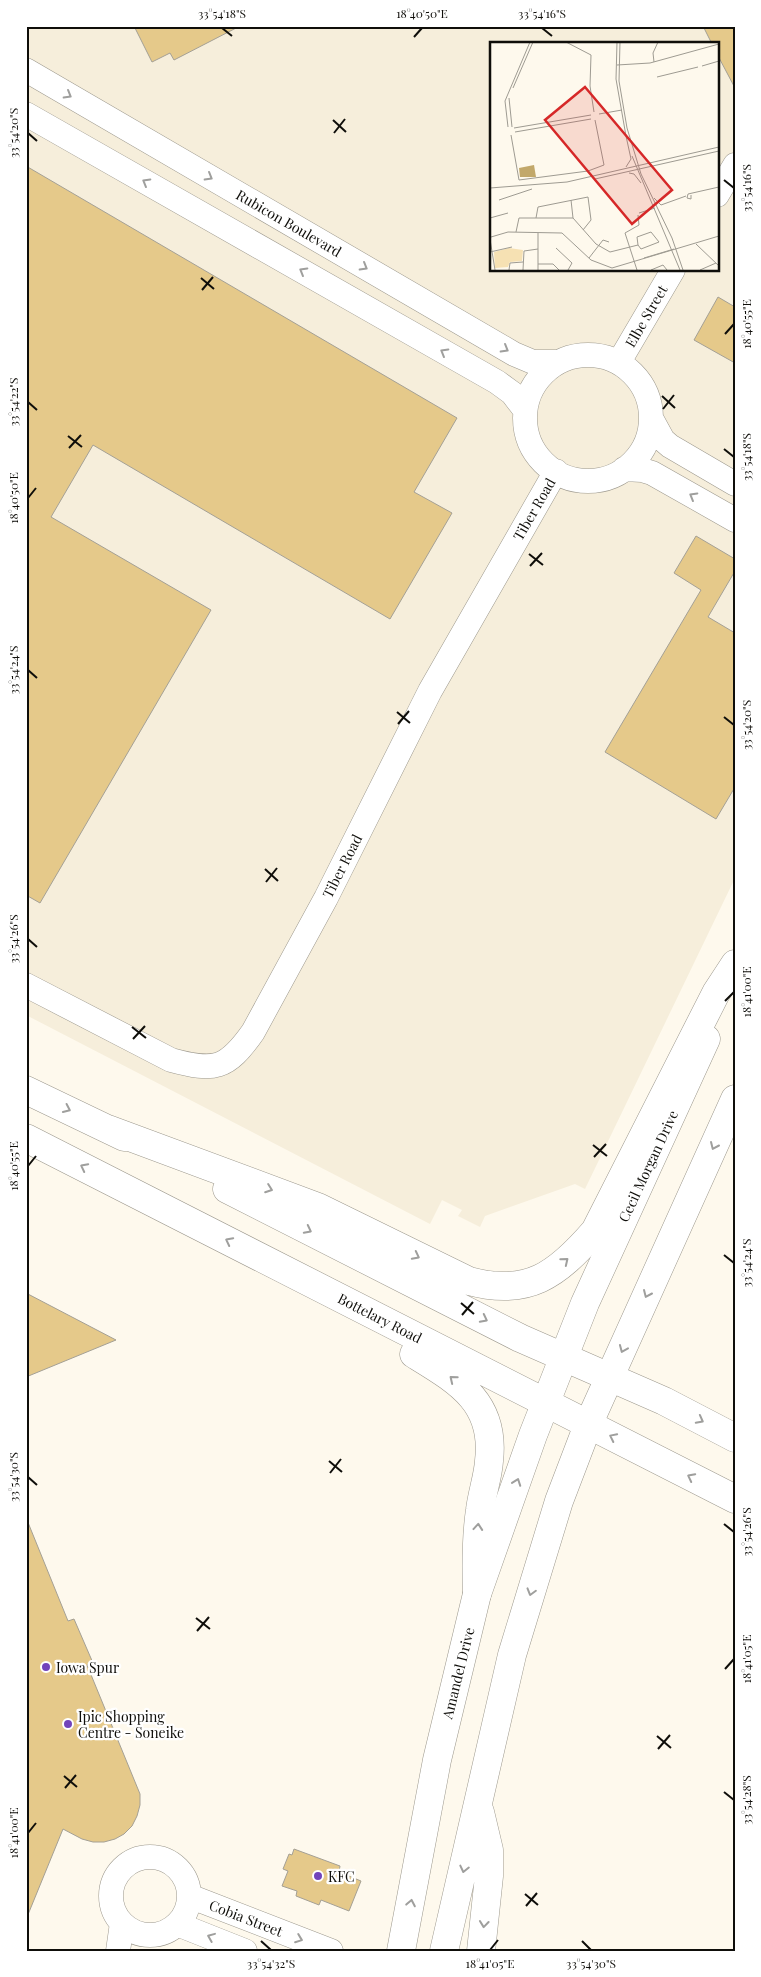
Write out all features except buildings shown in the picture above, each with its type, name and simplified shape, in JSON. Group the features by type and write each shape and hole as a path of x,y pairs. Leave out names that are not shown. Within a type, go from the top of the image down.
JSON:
{"main road":[{"path":"108,1129 318,1207 469,1281 506,1287 523,1285 544,1277 567,1261 595,1231 716,992 735,964"},
{"name":"Cecil Morgan Drive","path":"545,1403 585,1303 735,977"},
{"path":"26,1090 108,1129 520,1338 664,1401 735,1438"},
{"path":"444,1951 479,1806 489,1753 512,1655 547,1537 575,1456 588,1425 735,1099"},
{"name":"Bottelary Road","path":"26,1138 735,1499"},
{"path":"272,1263 344,1312 445,1373 465,1389 479,1406 486,1418 490,1432 490,1461 479,1518 476,1552 477,1594"},
{"name":"Amandel Drive","path":"401,1951 437,1760 477,1594 545,1403"},
{"path":"479,1806 488,1850 489,1876 481,1951"}],"street":[{"name":"Rubicon Boulevard","path":"26,70 514,354 533,362 556,362"},
{"path":"26,114 497,382 512,393 524,410"},
{"path":"718,193 735,164"},
{"name":"Elbe Street","path":"619,362 672,271"},
{"path":"577,355 599,355 619,362 637,377 648,396 651,418 648,440 638,456 624,469 601,480 582,481 568,477 545,464 533,449 526,430 524,410 530,391 541,374 556,362 577,355"},
{"path":"651,418 663,440 670,446 735,484"},
{"path":"624,469 642,470 652,473 735,520"},
{"name":"Tiber Road","path":"26,985 171,1060 196,1067 208,1067 218,1065 239,1052 253,1032 326,898 430,691 556,471"},
{"path":"152,1857 170,1863 180,1871 187,1883 189,1896 187,1906 177,1924 167,1931 138,1943 132,1931 122,1923 115,1913 111,1901 111,1888 115,1877 123,1867 134,1860 152,1857"},
{"name":"Cobia Street","path":"189,1896 331,1951"},
{"path":"118,1951 122,1923"},
{"path":"177,1924 245,1951"}],"shaded area":[{"path":"26,26 735,26 735,878 585,1189 575,1184 485,1216 480,1227 458,1216 462,1210 442,1200 430,1224 26,1015"}],"place":[{"name":"Iowa Spur","path":"46,1667"},
{"name":"Ipic Shopping Centre - Soneike","path":"68,1724"},
{"name":"KFC","path":"318,1876"}]}
